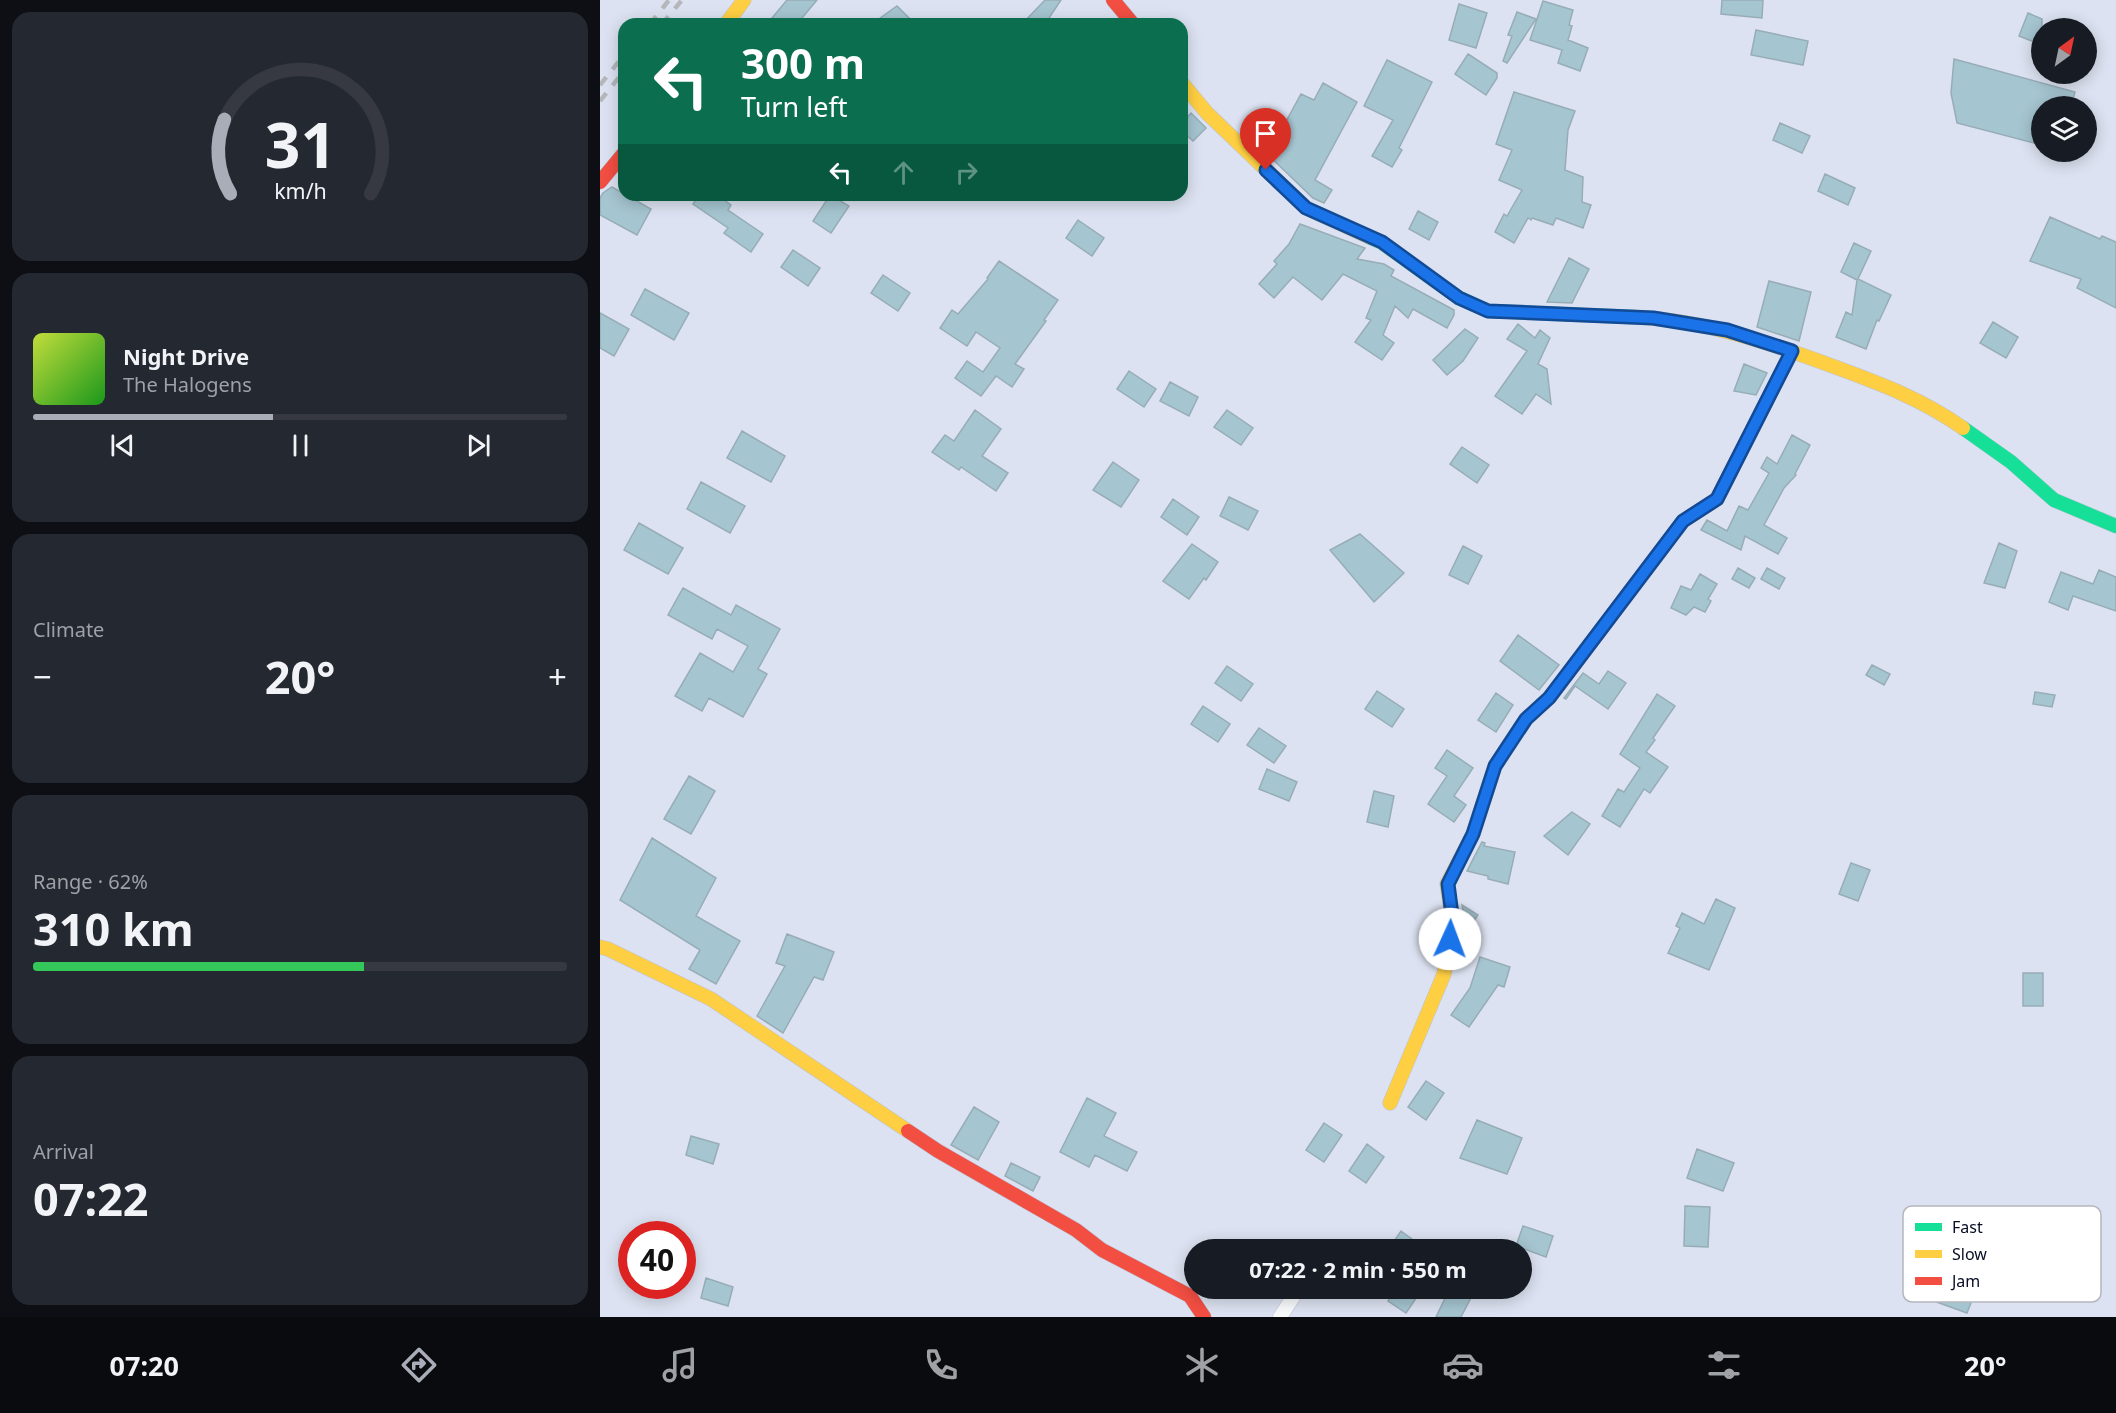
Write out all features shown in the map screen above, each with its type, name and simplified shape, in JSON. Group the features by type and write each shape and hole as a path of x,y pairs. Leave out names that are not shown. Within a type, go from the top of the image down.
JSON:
{"street":[{"path":"730,18 744,0"},
{"path":"1113,0 1128,18"},
{"path":"1188,90 1207,112 1306,208 1382,242 1459,298 1474,306 1488,311 1653,318 1727,330 1792,351 1902,392 1938,410 1968,429 2011,462 2054,500 2116,526"},
{"path":"600,182 618,160"},
{"path":"1390,1103 1444,974 1453,922 1448,884 1473,834 1495,766 1526,719 1549,698 1683,521 1717,499 1792,351"},
{"path":"600,947 711,999 938,1151 1076,1230 1102,1250 1190,1296 1204,1317"},
{"path":"1280,1317 1292,1299"}],"building":[{"path":"787,0 817,0 802,18 772,18"},
{"path":"1045,0 1061,0 1049,18 1028,18"},
{"path":"1722,0 1763,0 1762,18 1721,14"},
{"path":"1543,1 1573,10 1568,40 1588,48 1580,71 1558,63 1562,50 1530,40"},
{"path":"1459,4 1487,13 1476,48 1449,40"},
{"path":"897,6 909,18 880,18"},
{"path":"1517,12 1536,19 1507,63 1503,61 1512,36 1508,35"},
{"path":"2028,13 2040,18 2031,18 2031,41 2019,36"},
{"path":"1756,30 1808,41 1803,65 1751,55"},
{"path":"1468,54 1497,73 1497,78 1486,95 1455,74"},
{"path":"1954,59 2031,80 2031,84 2046,84 2075,92 2074,96 2031,96 2031,142 1957,123 1951,93"},
{"path":"1387,60 1432,82 1399,148 1402,150 1392,167 1372,156 1393,120 1364,106"},
{"path":"1323,83 1357,102 1315,180 1332,190 1324,203 1313,198 1264,151 1279,134 1301,94 1314,100"},
{"path":"1514,92 1575,111 1568,130 1565,170 1583,177 1582,202 1591,205 1583,228 1556,218 1553,225 1528,218 1514,243 1495,232 1504,214 1507,216 1522,190 1499,180 1512,150 1496,144"},
{"path":"1191,113 1206,128 1193,141 1188,136 1188,116"},
{"path":"1780,123 1810,136 1802,153 1773,140"},
{"path":"1825,174 1855,188 1848,205 1818,191"},
{"path":"612,187 618,190 618,201 637,201 651,209 637,235 600,215 600,198"},
{"path":"695,201 725,201 731,205 728,210 763,234 751,252 724,233 728,228 693,204"},
{"path":"826,201 840,201 849,206 831,233 813,221"},
{"path":"1418,211 1438,222 1429,240 1409,229"},
{"path":"2050,217 2100,239 2102,236 2116,242 2116,308 2077,288 2081,279 2030,261"},
{"path":"1078,220 1104,238 1092,256 1066,238"},
{"path":"1300,224 1365,248 1357,259 1384,264 1394,270 1391,276 1454,310 1454,315 1447,328 1413,309 1408,318 1395,306 1383,335 1394,343 1382,360 1355,342 1371,320 1366,318 1377,291 1343,274 1322,300 1293,277 1274,298 1259,284 1277,264 1274,261 1289,244"},
{"path":"1854,243 1871,251 1858,279 1891,295 1879,321 1877,320 1866,349 1836,337 1846,312 1852,315 1857,280 1841,272"},
{"path":"793,250 820,268 808,286 781,267"},
{"path":"1569,258 1589,269 1572,303 1547,302"},
{"path":"999,261 1058,300 1015,364 1024,369 1012,387 996,376 981,396 955,378 967,361 983,372 1000,348 976,332 967,346 940,328 952,310 958,314 988,279"},
{"path":"883,275 910,293 898,311 871,293"},
{"path":"1769,281 1811,292 1799,341 1757,327"},
{"path":"645,289 689,313 674,340 631,315"},
{"path":"600,313 629,329 614,356 600,348"},
{"path":"1993,322 2018,337 2006,358 1980,343"},
{"path":"1518,324 1535,338 1540,330 1550,338 1538,364 1547,369 1551,404 1536,394 1522,414 1495,396 1527,351 1507,339"},
{"path":"1465,329 1478,338 1463,361 1447,375 1433,360"},
{"path":"1744,364 1767,373 1756,395 1734,391"},
{"path":"1129,371 1156,389 1144,407 1117,389"},
{"path":"1170,382 1198,397 1189,416 1160,401"},
{"path":"975,410 1001,429 982,456 1008,473 996,491 961,467 959,470 932,452 945,435 954,441"},
{"path":"1227,410 1253,428 1241,445 1214,427"},
{"path":"742,431 785,456 771,482 727,458"},
{"path":"1792,435 1810,445 1796,475 1784,488 1764,525 1787,538 1778,554 1745,536 1741,550 1701,530 1707,520 1727,531 1739,506 1748,510 1769,473 1761,468 1767,457 1777,464"},
{"path":"1462,447 1489,465 1477,483 1450,464"},
{"path":"1113,462 1139,480 1121,507 1093,490"},
{"path":"701,482 745,506 730,533 687,509"},
{"path":"1229,497 1258,511 1248,530 1220,516"},
{"path":"1173,499 1199,517 1187,535 1161,517"},
{"path":"639,523 683,548 668,574 624,550"},
{"path":"1360,534 1404,573 1374,602 1330,550"},
{"path":"1999,543 2017,551 2005,588 1984,583"},
{"path":"1192,544 1218,562 1189,599 1163,581"},
{"path":"1463,546 1482,556 1468,584 1449,575"},
{"path":"1738,568 1755,578 1749,588 1732,579"},
{"path":"1767,568 1785,578 1779,589 1761,579"},
{"path":"2099,570 2116,577 2116,611 2073,596 2068,610 2049,602 2061,572 2093,584"},
{"path":"1700,574 1717,584 1708,599 1711,601 1705,612 1694,607 1686,615 1671,608 1681,586 1691,590"},
{"path":"683,588 731,615 736,605 780,629 758,669 767,674 743,717 709,698 702,711 675,696 700,653 733,672 748,646 717,629 712,639 668,615"},
{"path":"1518,635 1559,665 1539,690 1500,661"},
{"path":"1872,665 1890,674 1884,685 1866,675"},
{"path":"1227,666 1253,684 1241,701 1215,683"},
{"path":"1608,671 1626,683 1608,709 1575,686 1566,699 1564,698 1583,673 1599,684"},
{"path":"1377,691 1404,709 1392,727 1365,709"},
{"path":"2035,692 2055,695 2052,707 2033,704"},
{"path":"1496,693 1513,705 1496,732 1478,720"},
{"path":"1657,694 1675,706 1646,752 1668,767 1650,793 1644,789 1620,827 1602,816 1618,789 1624,792 1640,768 1620,754"},
{"path":"1203,706 1230,724 1218,742 1191,724"},
{"path":"1259,728 1286,746 1274,763 1247,745"},
{"path":"1447,750 1473,768 1454,796 1466,805 1454,822 1428,804 1447,776 1435,768"},
{"path":"1267,769 1297,782 1289,801 1259,789"},
{"path":"689,776 715,791 691,834 664,819"},
{"path":"1374,791 1394,796 1388,827 1367,822"},
{"path":"1572,812 1590,824 1568,855 1544,836"},
{"path":"652,838 716,878 696,916 740,941 716,984 689,969 700,950 620,900"},
{"path":"1482,842 1485,843 1484,846 1515,852 1508,884 1467,871"},
{"path":"1851,863 1870,870 1858,901 1839,894"},
{"path":"1716,899 1735,908 1709,970 1668,953 1680,928 1676,926 1682,913 1704,924"},
{"path":"1462,905 1478,915 1463,936 1465,920"},
{"path":"787,934 834,952 823,980 814,977 783,1033 757,1016 785,966 776,963"},
{"path":"1480,957 1510,967 1504,987 1498,985 1469,1027 1451,1015 1470,988"},
{"path":"2023,973 2043,973 2043,1006 2023,1006"},
{"path":"1426,1081 1444,1093 1426,1120 1408,1107"},
{"path":"1087,1098 1116,1113 1104,1136 1137,1152 1127,1171 1095,1155 1089,1167 1060,1152"},
{"path":"974,1107 999,1122 978,1160 951,1145"},
{"path":"1477,1120 1522,1138 1507,1174 1460,1158"},
{"path":"1324,1123 1342,1135 1324,1162 1306,1150"},
{"path":"691,1136 719,1144 713,1164 686,1155"},
{"path":"1367,1144 1384,1157 1366,1183 1349,1171"},
{"path":"1697,1149 1734,1163 1723,1191 1687,1178"},
{"path":"1011,1163 1040,1177 1033,1191 1005,1176"},
{"path":"1685,1206 1710,1207 1708,1247 1684,1246"},
{"path":"1523,1226 1553,1236 1546,1257 1532,1252 1532,1239 1518,1239"},
{"path":"1401,1231 1412,1239 1396,1239"},
{"path":"706,1278 733,1287 728,1306 701,1298"},
{"path":"1389,1299 1416,1299 1406,1313 1388,1301"},
{"path":"1445,1299 1470,1299 1461,1317 1436,1317"},
{"path":"1937,1302 1971,1302 1967,1313"}],"railway":[{"path":"655,18 669,0"},
{"path":"667,18 682,0"},
{"path":"600,85 618,62"},
{"path":"600,101 618,78"}],"traffic: fast":[{"path":"1369,237 1381,242 1459,298 1488,311 1634,317"},
{"path":"1963,428 2011,462 2054,500 2116,526"}],"traffic: slow":[{"path":"730,18 744,0"},
{"path":"1188,90 1207,113 1306,208 1369,237"},
{"path":"1634,317 1711,328 1786,349 1901,393 1963,428"},
{"path":"1390,1103 1444,974 1453,922 1447,884 1473,834 1495,766 1526,719 1550,697"},
{"path":"600,947 711,999 908,1131"}],"traffic: jam":[{"path":"1113,0 1128,18"},
{"path":"600,182 618,160"},
{"path":"1550,697 1683,521 1717,499 1792,351"},
{"path":"908,1131 938,1151 1076,1230 1102,1250 1190,1296 1204,1317"}],"route":[{"path":"1266,170 1306,208 1382,242 1459,298 1488,311 1653,318 1727,330 1792,351 1717,499 1683,521 1549,698 1526,719 1495,766 1473,834 1448,884 1453,922 1450,939"}]}
